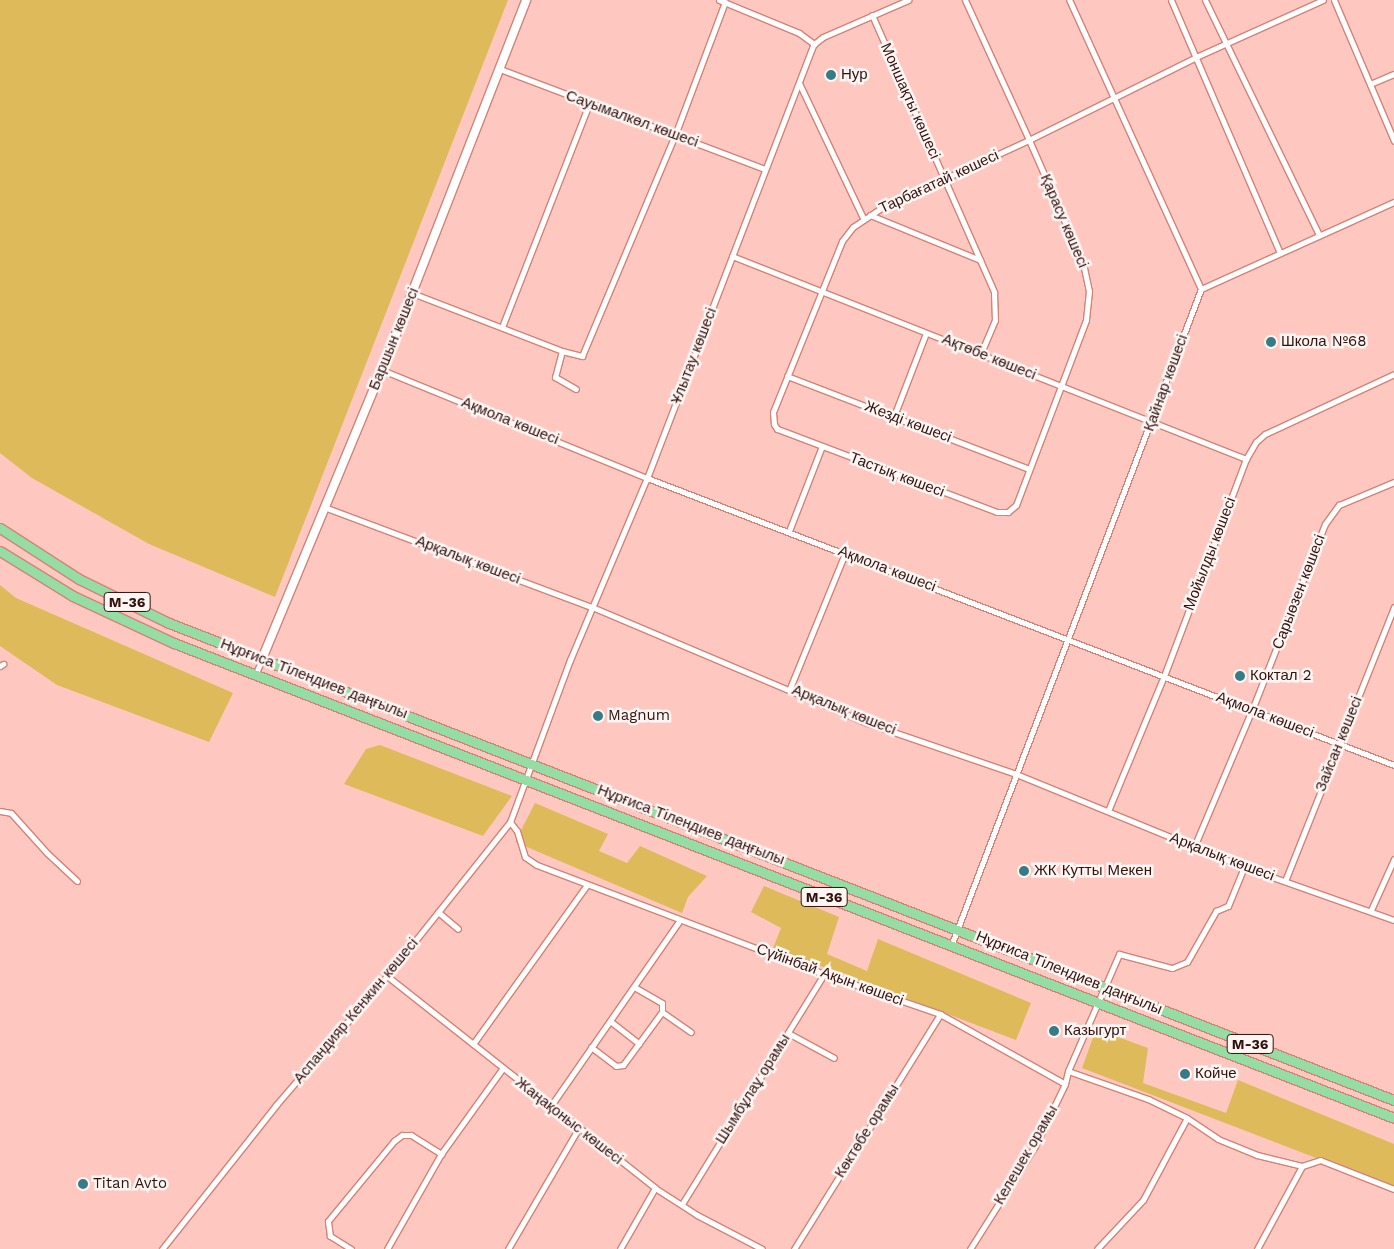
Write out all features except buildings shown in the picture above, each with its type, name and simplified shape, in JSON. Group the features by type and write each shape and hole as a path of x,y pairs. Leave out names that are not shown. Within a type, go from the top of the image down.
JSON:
{"main road":[{"name":"Нұрғиса Тілендиев даңғылы","path":"0,528 88,583 169,624 530,762 1394,1100"},
{"name":"Нұрғиса Тілендиев даңғылы","path":"0,551 73,596 174,643 1394,1118"}],"street":[{"name":"Баршын көшесі","path":"255,675 382,370 526,0"},
{"path":"719,0 799,33 814,44 908,0"},
{"name":"Қарасу көшесі","path":"965,0 1029,140 1088,279 1086,320 1016,505"},
{"path":"1069,0 1201,289 1394,202"},
{"path":"1171,0 1280,253"},
{"path":"1205,0 1319,235"},
{"name":"Тарбағатай көшесі","path":"777,429 773,412 821,292 842,242 863,218 1029,140 1196,57 1323,0"},
{"path":"1334,0 1394,141"},
{"path":"412,293 562,351 582,356 675,135 725,2"},
{"name":"Моншақты көшесі","path":"872,16 994,292 997,309 981,353"},
{"name":"Ұлытау көшесі","path":"530,762 592,607 647,478 814,44"},
{"name":"Сауымалкөл көшесі","path":"500,69 765,169"},
{"path":"1370,84 1394,74"},
{"path":"799,83 863,218"},
{"path":"502,327 590,104"},
{"path":"870,215 981,260"},
{"name":"Ақтөбе көшесі","path":"732,256 1246,459"},
{"name":"Қайнар көшесі","path":"951,946 1153,421 1201,289"},
{"path":"894,416 926,333"},
{"path":"562,351 555,378 576,389"},
{"name":"Ақмола көшесі","path":"382,370 647,478 1068,638 1394,765"},
{"name":"Мойылды көшесі","path":"1108,812 1164,676 1246,459 1265,434 1394,374"},
{"name":"Жезді көшесі","path":"787,376 1029,469"},
{"name":"Тастық көшесі","path":"777,429 997,512 1008,512 1016,505"},
{"path":"789,531 822,446"},
{"name":"Сарыөзен көшесі","path":"1194,847 1252,710 1325,524 1339,505 1394,482"},
{"name":"Арқалық көшесі","path":"324,507 592,607 790,688 867,722 1016,774 1244,867 1371,910 1394,920"},
{"path":"790,688 845,553"},
{"name":"Зайсан көшесі","path":"1285,882 1338,743 1394,607"},
{"name":"Аспандияр Кенжин көшесі","path":"162,1249 276,1104 387,976 510,822 530,762"},
{"path":"0,811 11,812 77,881"},
{"name":"Сүйінбай Ақын көшесі","path":"510,822 528,860 576,877 586,886 824,974 940,1014 1065,1084"},
{"path":"1371,910 1394,860"},
{"path":"1099,1004 1119,954 1172,968 1187,962 1216,911 1228,906 1244,867"},
{"path":"473,1044 586,886"},
{"path":"438,912 458,929"},
{"path":"550,1107 680,920"},
{"name":"Шымбұлаұ орамы","path":"682,1204 824,974"},
{"name":"Жаңақоныс көшесі","path":"387,976 578,1130 655,1188 762,1249"},
{"path":"591,1048 619,1066 639,1044 662,1012 662,1003 634,986"},
{"name":"Келешек орамы","path":"970,1249 1035,1146 1065,1084 1068,1071 1099,1004"},
{"path":"662,1012 692,1032"},
{"name":"Көктөбе орамы","path":"794,1249 940,1014"},
{"path":"610,1021 639,1044"},
{"path":"788,1033 834,1058"},
{"path":"387,1249 441,1154 502,1069"},
{"path":"1068,1071 1114,1086 1187,1118 1218,1139 1257,1155 1302,1166 1320,1160 1394,1189"},
{"path":"1097,1249 1143,1200 1187,1118"},
{"path":"508,1249 578,1130"},
{"path":"351,1249 330,1236 328,1221 394,1141 402,1135 411,1135 441,1154"},
{"path":"1256,1249 1302,1166"},
{"path":"620,1249 655,1188"}],"shaded area":[{"path":"0,0 508,0 275,597 149,544 32,478 0,453"},
{"path":"0,585 16,598 233,693 209,742 57,685 0,646"},
{"path":"380,745 512,796 483,836 344,784 366,749"},
{"path":"535,803 608,834 599,851 627,863 640,846 707,876 688,897 682,913 515,842"},
{"path":"764,886 839,917 827,954 867,971 878,939 1031,1003 1016,1040 773,948 781,928 751,912"},
{"path":"1096,1029 1148,1048 1143,1083 1226,1113 1238,1080 1394,1144 1394,1188 1082,1068"}],"place":[{"name":"Нур","path":"831,75"},
{"name":"Школа №68","path":"1271,342"},
{"name":"Коктал 2","path":"1240,676"},
{"name":"Magnum","path":"598,716"},
{"name":"ЖК Кутты Мекен","path":"1024,871"},
{"name":"Казыгурт","path":"1054,1031"},
{"name":"Койче","path":"1185,1074"},
{"name":"Titan Avto","path":"83,1184"}]}
